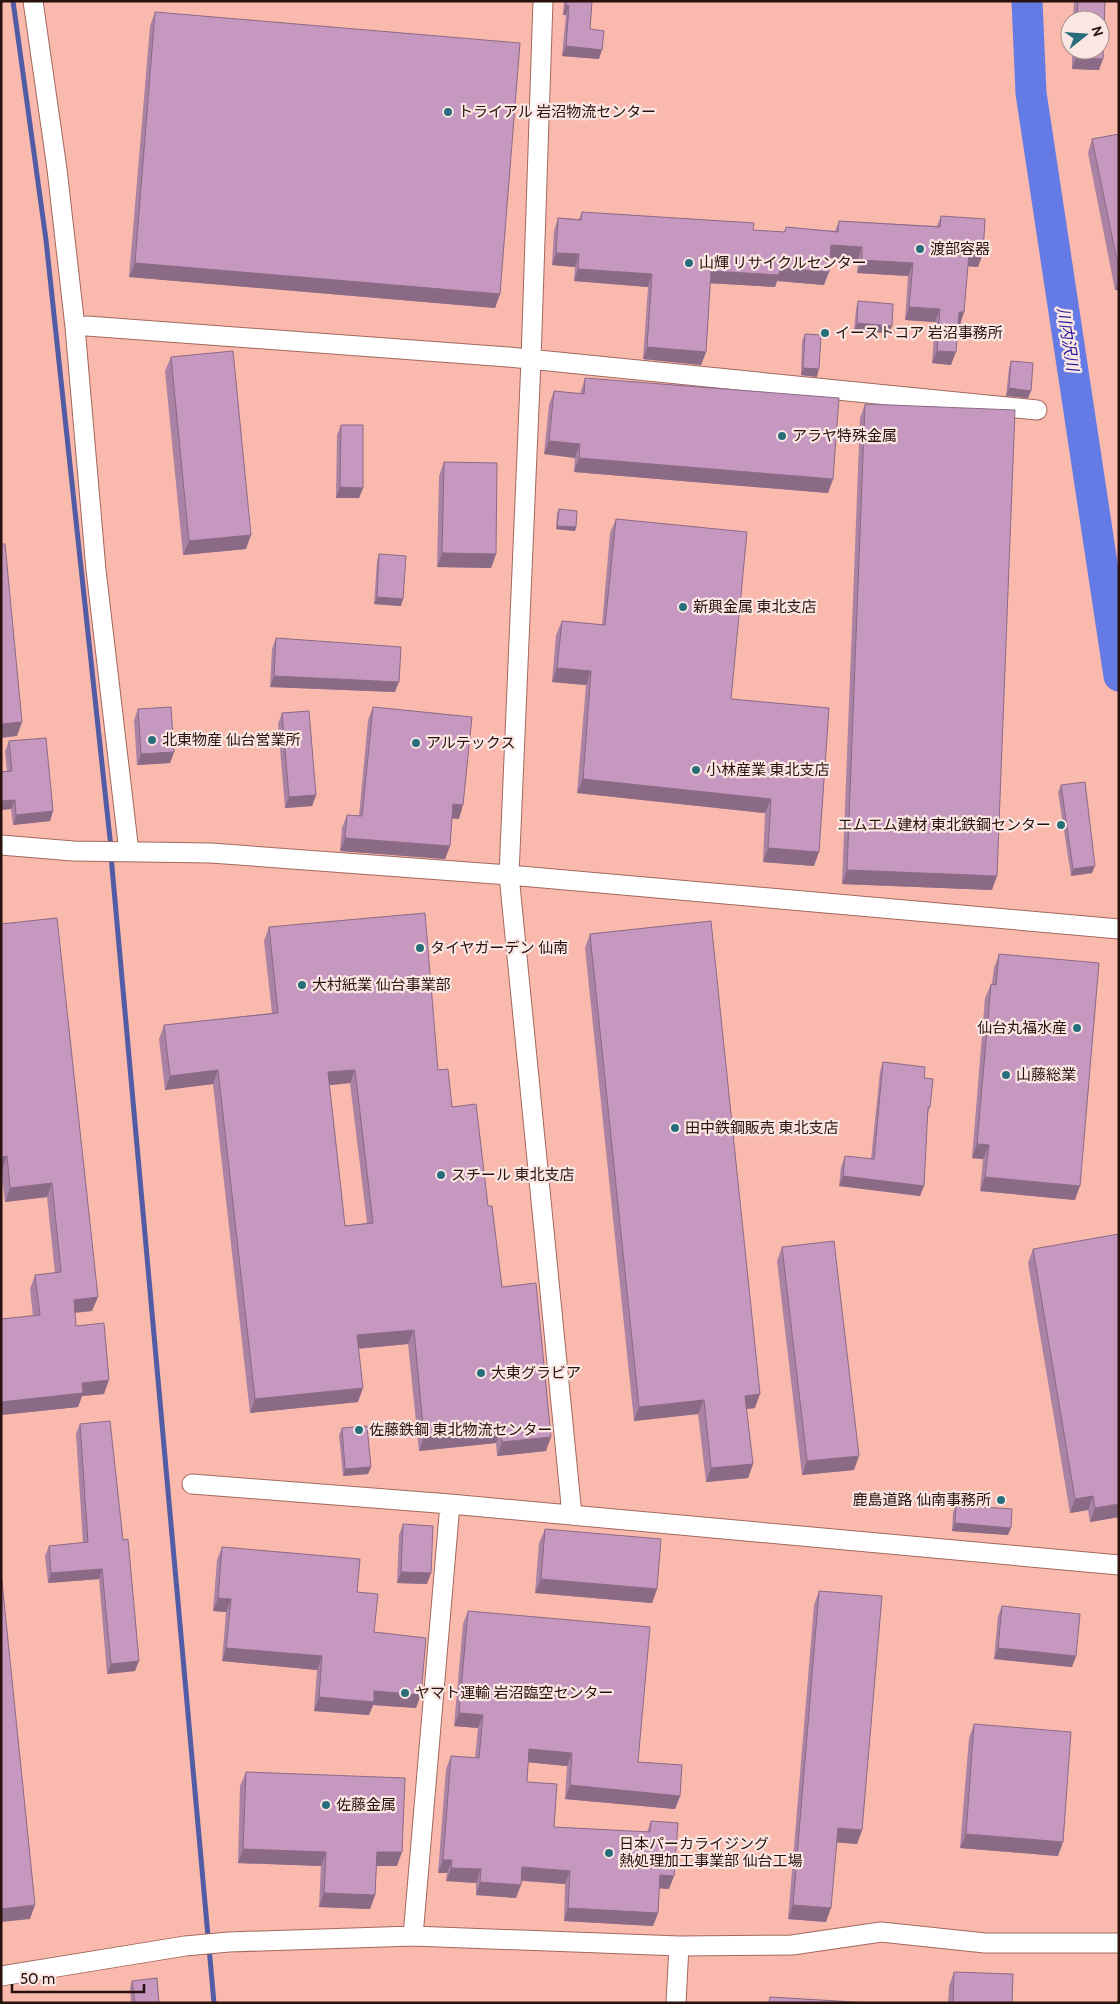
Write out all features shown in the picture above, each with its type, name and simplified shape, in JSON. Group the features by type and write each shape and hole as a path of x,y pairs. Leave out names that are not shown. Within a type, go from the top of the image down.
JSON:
{"street":[{"path":"33,1 57,168 75,327 96,570 126,852"},
{"path":"543,1 531,360 509,875 572,1515"},
{"path":"88,326 531,360 1037,410"},
{"path":"1,845 74,851 211,853 509,875 1119,929"},
{"path":"192,1484 450,1504 1119,1564"},
{"path":"413,1936 450,1504"},
{"path":"1,1976 185,1946 230,1942 413,1936 679,1946 792,1945 881,1932 985,1943 1094,1941 1119,1943"},
{"path":"676,2003 679,1946"}],"building":[{"path":"567,1 592,1 590,29 604,31 602,50 566,46 569,6 566,5"},
{"path":"1078,1 1105,1 1105,10 1078,10"},
{"path":"155,12 520,43 500,294 135,263"},
{"path":"1119,134 1118,189 1119,270 1092,139"},
{"path":"582,212 754,223 753,230 785,232 786,227 838,232 839,221 940,227 941,216 985,219 983,254 969,253 964,312 959,312 956,352 937,351 940,309 909,307 913,263 862,260 862,247 831,245 829,272 780,268 779,275 711,271 706,352 647,347 652,274 578,269 579,254 556,253 558,218 581,220"},
{"path":"858,301 893,304 892,326 857,323"},
{"path":"805,334 821,335 819,369 803,368"},
{"path":"233,351 251,535 189,541 171,357"},
{"path":"1011,361 1033,363 1031,391 1009,388"},
{"path":"585,378 839,398 833,479 579,458 580,444 549,441 554,391 584,394"},
{"path":"865,404 1015,410 997,876 847,870"},
{"path":"341,425 363,425 363,488 340,487"},
{"path":"444,462 497,463 496,554 442,553"},
{"path":"559,509 577,511 576,527 557,526"},
{"path":"616,519 747,532 731,699 829,708 819,852 768,848 771,799 583,779 591,671 557,668 562,621 605,625"},
{"path":"1,544 5,544 22,722 1,724"},
{"path":"379,554 406,556 403,599 377,597"},
{"path":"276,638 401,647 399,682 274,676"},
{"path":"171,707 174,752 141,754 138,709"},
{"path":"373,707 472,717 463,805 453,804 450,846 345,838 347,815 362,816"},
{"path":"309,711 316,795 289,797 282,713"},
{"path":"46,738 53,811 16,815 15,800 1,801 1,772 12,771 9,741"},
{"path":"1085,782 1095,866 1073,869 1061,785"},
{"path":"425,913 438,1070 448,1069 452,1107 476,1104 488,1206 492,1206 502,1287 536,1283 551,1437 502,1442 501,1429 424,1437 414,1330 357,1335 363,1388 255,1399 218,1070 170,1076 164,1025 278,1013 269,927","holes":["355,1070 373,1223 345,1226 328,1072"]},
{"path":"57,918 98,1297 74,1300 76,1326 104,1323 109,1380 82,1383 83,1393 1,1402 1,1319 40,1315 35,1275 61,1272 52,1183 10,1188 7,1156 1,1157 1,924"},
{"path":"711,921 760,1394 745,1396 753,1464 711,1468 704,1400 639,1407 590,934"},
{"path":"999,954 1099,963 1080,1186 985,1177 989,1145 977,1144 991,984 996,985"},
{"path":"883,1062 925,1067 924,1078 933,1079 930,1107 928,1107 924,1186 843,1176 845,1156 874,1159"},
{"path":"1119,1234 1119,1504 1095,1508 1093,1496 1075,1499 1033,1249"},
{"path":"834,1241 859,1456 807,1461 782,1247"},
{"path":"110,1421 123,1540 128,1539 139,1661 111,1664 102,1569 51,1573 49,1546 88,1542 80,1424"},
{"path":"367,1426 371,1467 345,1469 342,1428"},
{"path":"956,1505 1012,1509 1011,1528 955,1523"},
{"path":"403,1524 433,1526 431,1573 401,1572"},
{"path":"545,1529 661,1539 657,1589 541,1579"},
{"path":"222,1547 360,1559 357,1592 378,1594 374,1632 426,1638 421,1695 374,1691 374,1702 319,1697 322,1656 226,1648 231,1599 218,1598"},
{"path":"1,1572 35,1905 1,1909"},
{"path":"819,1591 882,1596 862,1830 838,1828 831,1908 793,1905"},
{"path":"1002,1606 1080,1614 1076,1656 998,1648"},
{"path":"468,1611 650,1627 638,1762 682,1765 680,1796 570,1785 572,1753 529,1749 527,1782 557,1784 554,1827 650,1832 651,1821 678,1823 674,1876 660,1875 658,1913 568,1908 570,1871 522,1867 521,1885 480,1882 481,1869 451,1868 452,1860 443,1860 451,1756 479,1758 483,1715 459,1713"},
{"path":"974,1724 1071,1732 1063,1842 966,1834"},
{"path":"246,1772 405,1778 402,1852 377,1852 375,1895 324,1893 326,1852 243,1849"},
{"path":"954,1972 1013,1974 1012,2003 953,2003"},
{"path":"157,1978 159,2003 135,2003 132,1981"},
{"path":"770,1997 871,2003 769,2003"}],"waterway":[{"path":"13,1 46,240 111,848"},
{"name":"川内沢川","path":"1027,1 1031,93 1119,676"},
{"path":"111,856 214,2003"}],"place":[{"name":"トライアル 岩沼物流センター","path":"448,112"},
{"name":"渡部容器","path":"920,249"},
{"name":"山輝 リサイクルセンター","path":"689,263"},
{"name":"イーストコア 岩沼事務所","path":"825,333"},
{"name":"アラヤ特殊金属","path":"782,436"},
{"name":"新興金属 東北支店","path":"683,607"},
{"name":"北東物産 仙台営業所","path":"152,740"},
{"name":"アルテックス","path":"416,743"},
{"name":"小林産業 東北支店","path":"696,770"},
{"name":"エムエム建材 東北鉄鋼センター","path":"1061,825"},
{"name":"タイヤガーデン 仙南","path":"420,948"},
{"name":"大村紙業 仙台事業部","path":"302,985"},
{"name":"仙台丸福水産","path":"1077,1028"},
{"name":"山藤総業","path":"1006,1075"},
{"name":"田中鉄鋼販売 東北支店","path":"675,1128"},
{"name":"スチール 東北支店","path":"441,1175"},
{"name":"大東グラビア","path":"481,1373"},
{"name":"佐藤鉄鋼 東北物流センター","path":"359,1430"},
{"name":"鹿島道路 仙南事務所","path":"1001,1500"},
{"name":"ヤマト運輸 岩沼臨空センター","path":"405,1693"},
{"name":"佐藤金属","path":"326,1805"},
{"name":"日本パーカライジング 熱処理加工事業部 仙台工場","path":"609,1853"}]}
